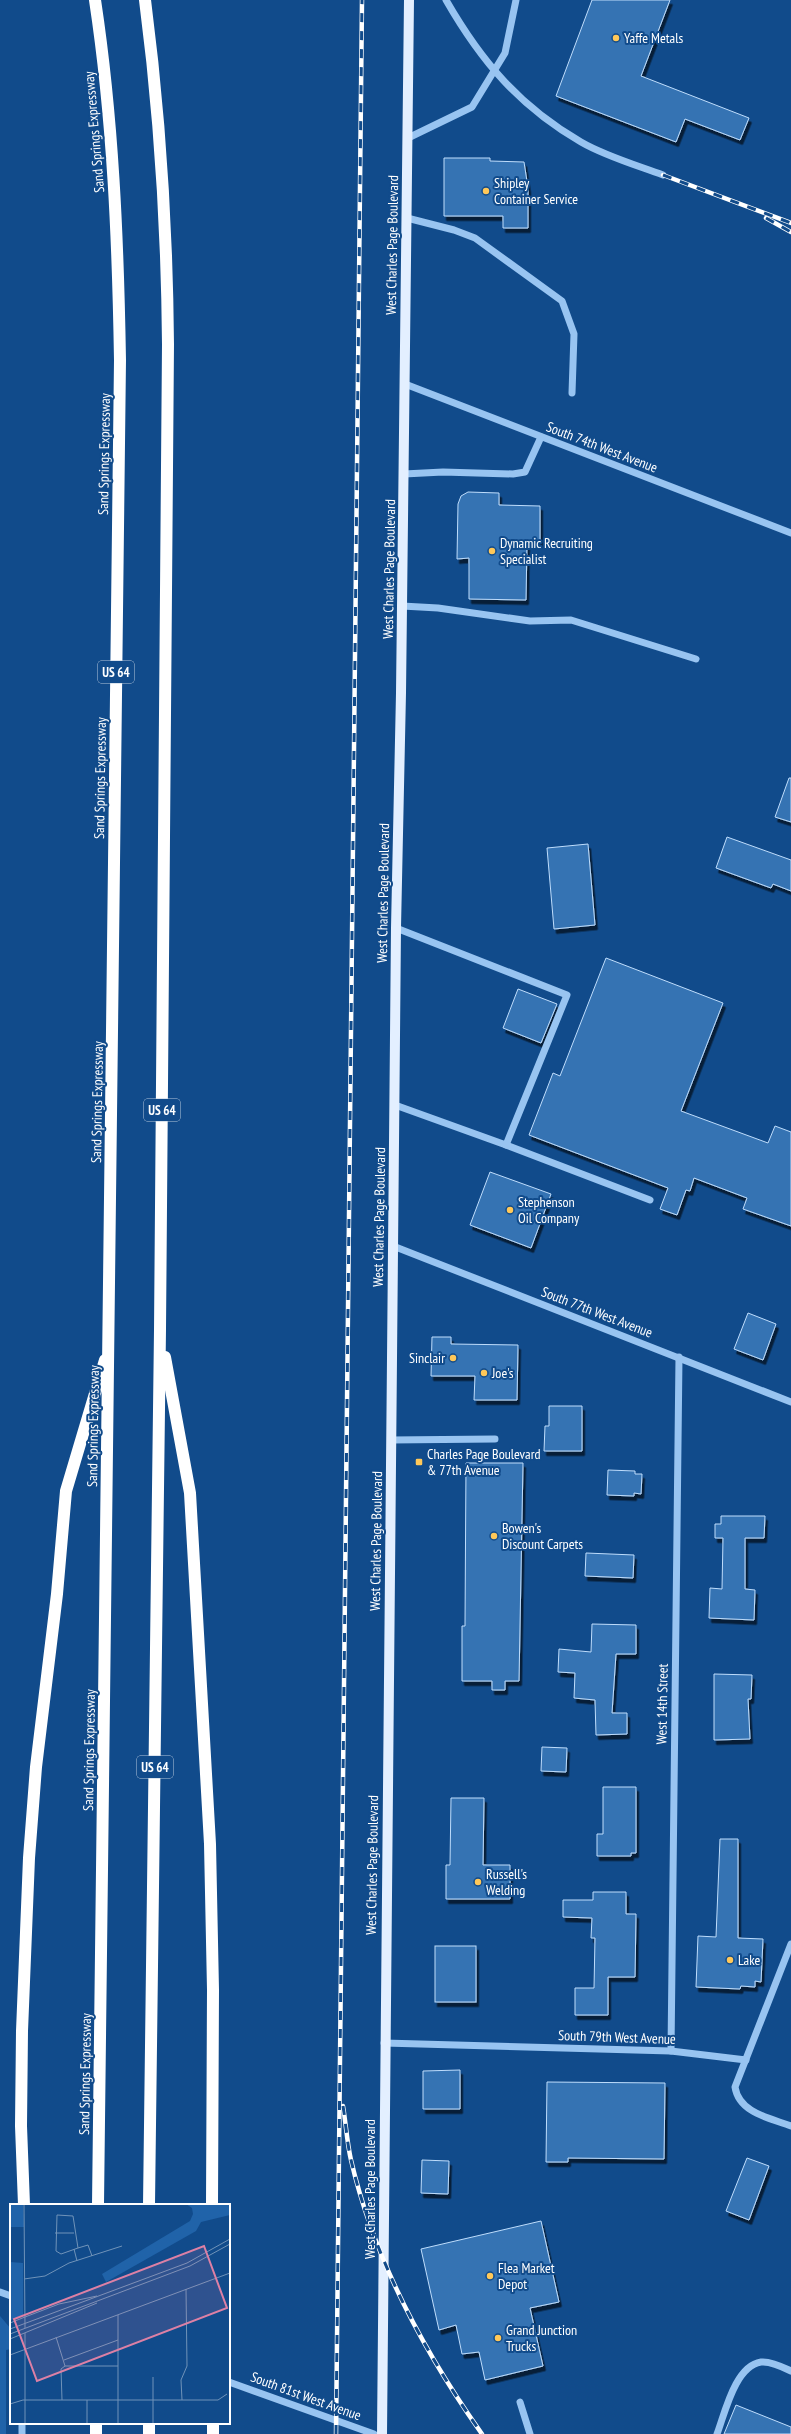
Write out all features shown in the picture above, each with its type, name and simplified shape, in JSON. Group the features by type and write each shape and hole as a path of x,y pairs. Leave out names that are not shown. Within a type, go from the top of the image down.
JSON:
{"highway":[{"name":"Sand Springs Expressway","path":"95,0 110,139 118,259 120,360 98,2204"},
{"name":"US 64","path":"145,0 156,84 163,174 167,240 168,344 160,1330 149,2204"},
{"path":"160,1330 190,1493 210,1844 213,1990 212,2204"},
{"path":"24,2204 21,2126 22,2031 29,1865 36,1768 58,1594 66,1491 109,1345"}],"main road":[{"name":"West Charles Page Boulevard","path":"382,2434 384,2043 396,928 404,474 409,0"}],"street":[{"path":"446,0 466,35 494,71 529,106 582,142 663,175"},
{"path":"408,138 472,107 505,53 516,0"},
{"path":"407,218 454,230 475,238 562,301 574,334 572,393"},
{"name":"South 74th West Avenue","path":"405,384 791,533"},
{"path":"404,474 443,472 513,474 525,472 541,437"},
{"path":"402,606 438,608 530,621 570,620 696,659"},
{"path":"396,928 567,995 506,1145"},
{"path":"395,1105 506,1145 650,1200"},
{"name":"South 77th West Avenue","path":"393,1246 791,1402"},
{"name":"West 14th Street","path":"671,2051 679,1357"},
{"path":"391,1440 495,1439"},
{"path":"791,1944 736,2087 737,2096 742,2104 758,2114 791,2126"},
{"name":"South 79th West Avenue","path":"384,2043 671,2051 746,2060"},
{"path":"0,2292 10,2296"},
{"path":"717,2434 737,2381 748,2367 762,2362 791,2371"},
{"name":"South 81st West Avenue","path":"230,2382 374,2434"},
{"path":"520,2402 530,2434"}],"shaded area":[{"path":"0,2316 10,2328 10,2349 6,2350 6,2434 0,2434"}],"building":[{"name":"Yaffe Metals","path":"592,0 670,0 641,76 749,118 740,140 685,119 676,142 556,96"},
{"name":"Shipley Container Service","path":"444,158 490,158 490,161 524,162 528,188 528,228 503,228 503,216 444,216"},
{"name":"Dynamic Recruiting Specialist","path":"468,492 499,493 499,505 540,506 540,543 527,543 526,600 469,599 469,558 457,559 458,504 461,496"},
{"path":"789,778 791,778 791,822 775,817"},
{"path":"727,837 791,860 791,891 773,884 771,888 716,868"},
{"path":"588,844 595,925 554,929 547,848"},
{"path":"606,958 723,1003 681,1111 768,1143 775,1126 791,1132 791,1226 743,1209 747,1198 694,1178 690,1191 686,1190 677,1215 660,1209 668,1188 529,1135 553,1073 560,1076"},
{"path":"518,989 557,1004 541,1043 503,1028"},
{"name":"Stephenson Oil Company","path":"490,1172 551,1194 531,1248 470,1225"},
{"path":"748,1313 776,1324 763,1360 734,1349"},
{"path":"432,1337 451,1337 451,1344 518,1345 517,1400 474,1400 475,1376 431,1376"},
{"path":"549,1406 582,1406 582,1451 544,1451 545,1426 549,1426"},
{"name":"Bowen's Discount Carpets","path":"466,1463 523,1463 519,1681 505,1681 505,1690 492,1690 492,1681 462,1681 462,1626 465,1626"},
{"path":"608,1470 635,1471 635,1474 642,1474 641,1494 634,1493 634,1496 607,1495"},
{"path":"721,1516 765,1516 764,1538 745,1538 745,1589 755,1590 754,1620 709,1618 710,1588 722,1589 723,1538 715,1538 715,1524 721,1524"},
{"path":"586,1553 634,1555 633,1578 585,1576"},
{"path":"592,1624 636,1625 636,1654 616,1654 612,1713 627,1713 627,1734 596,1735 595,1700 574,1698 575,1673 558,1672 559,1649 591,1652"},
{"path":"714,1674 752,1675 751,1699 748,1699 750,1739 714,1740"},
{"path":"542,1747 567,1748 566,1772 541,1771"},
{"path":"603,1787 636,1787 636,1853 631,1853 631,1856 597,1856 597,1834 603,1834"},
{"path":"451,1798 484,1798 483,1865 510,1865 510,1899 446,1899 446,1865 450,1865"},
{"name":"Lake","path":"720,1839 738,1839 738,1938 763,1939 761,1982 755,1981 755,1987 741,1986 740,1989 696,1987 698,1936 716,1937"},
{"path":"593,1892 626,1892 626,1914 636,1914 635,1977 608,1977 608,2015 575,2015 575,1988 594,1988 595,1938 591,1938 592,1918 563,1917 563,1900 593,1900"},
{"path":"435,1946 476,1946 476,2002 435,2002"},
{"path":"460,2070 460,2109 423,2109 423,2071"},
{"path":"547,2082 665,2083 664,2159 568,2158 568,2162 546,2162"},
{"path":"747,2158 769,2166 749,2220 726,2211"},
{"path":"422,2160 449,2161 448,2194 421,2193"},
{"name":"Flea Market Depot","path":"541,2221 559,2302 530,2308 543,2366 485,2380 479,2352 462,2354 456,2325 439,2330 421,2249"},
{"path":"736,2405 791,2427 791,2434 724,2434"}],"railway":[{"path":"336,2434 362,0"},
{"path":"663,175 791,223"},
{"path":"766,218 791,232"},
{"path":"343,2106 350,2154 361,2197 387,2269 403,2303 440,2371 482,2434"}],"place":[{"name":"Yaffe Metals","path":"616,38"},
{"name":"Shipley Container Service","path":"486,191"},
{"name":"Dynamic Recruiting Specialist","path":"492,551"},
{"name":"Stephenson Oil Company","path":"510,1210"},
{"name":"Sinclair","path":"453,1358"},
{"name":"Joe's","path":"484,1373"},
{"name":"Charles Page Boulevard & 77th Avenue","path":"419,1462"},
{"name":"Bowen's Discount Carpets","path":"494,1536"},
{"name":"Russell's Welding","path":"478,1882"},
{"name":"Lake","path":"730,1960"},
{"name":"Flea Market Depot","path":"490,2276"},
{"name":"Grand Junction Trucks","path":"498,2338"}]}
